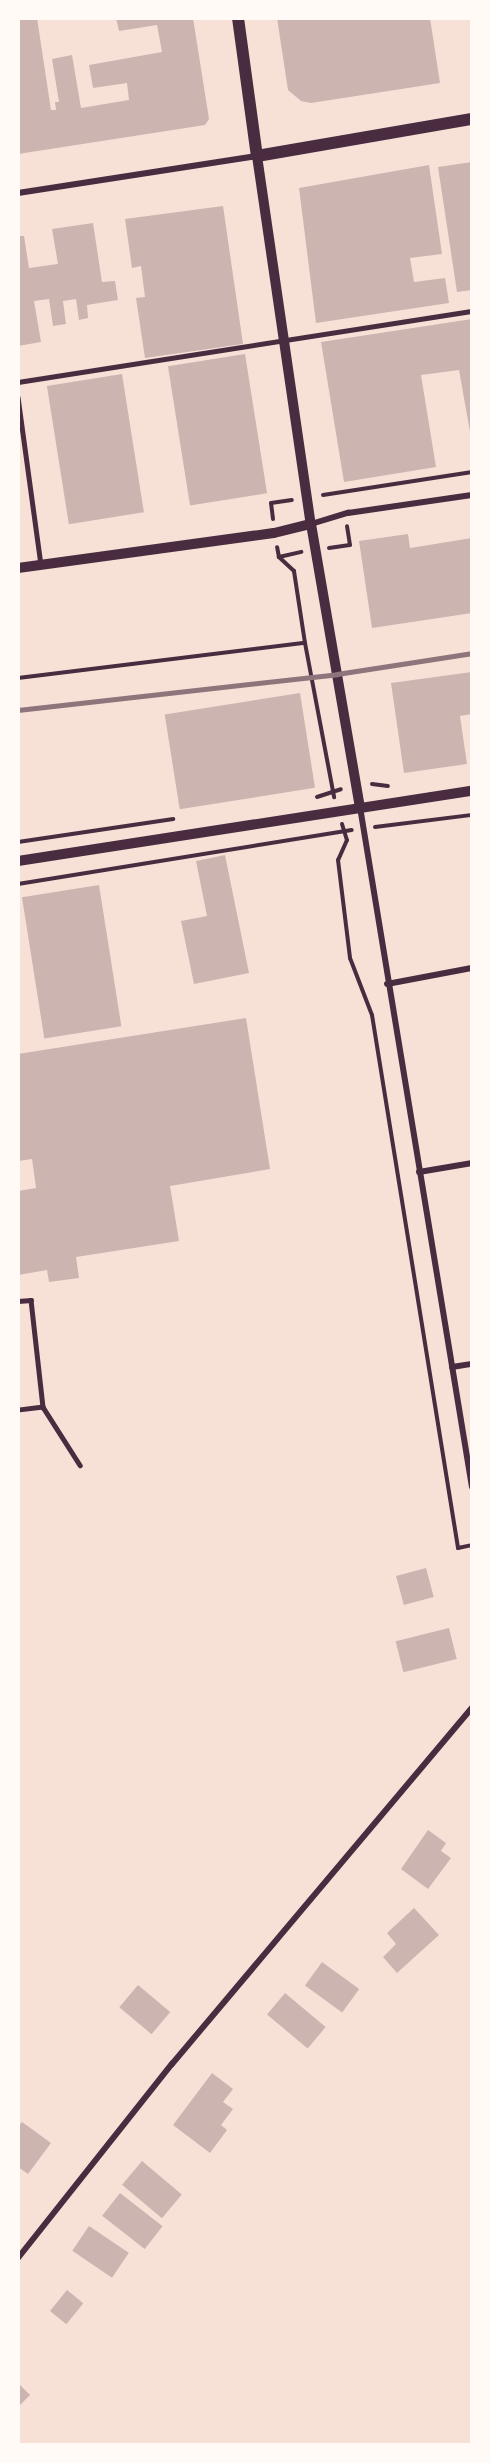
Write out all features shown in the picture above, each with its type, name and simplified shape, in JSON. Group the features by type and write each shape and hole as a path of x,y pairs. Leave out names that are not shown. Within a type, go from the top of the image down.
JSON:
{"main road":[{"path":"238,18 257,156 472,119"}],"street":[{"path":"18,193 257,156 311,524 357,786 387,984 472,1487"},
{"path":"18,568 274,533 348,513 472,495"},
{"path":"18,861 472,791"},
{"path":"387,984 472,968"},
{"path":"419,1172 472,1163"},
{"path":"452,1367 472,1364"},
{"path":"18,2258 172,2064 472,1708"}],"lane":[{"path":"18,382 472,311"},
{"path":"18,396 41,565"},
{"path":"18,1301 31,1300 44,1407 80,1465"},
{"path":"18,1410 44,1407"}],"path":[{"path":"279,557 294,571 333,791"},
{"path":"18,678 305,643"},
{"path":"308,798 357,786 398,785"},
{"path":"18,884 472,815"},
{"path":"18,842 180,818"},
{"path":"347,840 338,860 350,958 372,1015 458,1548 472,1545"}],"building":[{"path":"18,18 37,18 51,110 56,110 55,102 59,102 52,59 72,55 81,108 129,100 127,83 93,88 89,65 162,52 157,25 119,31 116,18 193,18 209,119 205,125 18,154"},
{"path":"277,18 430,18 440,83 311,103 301,101 288,90"},
{"path":"472,162 472,290 457,292 438,167"},
{"path":"429,165 442,254 410,258 414,282 445,278 449,303 316,323 299,188"},
{"path":"223,206 243,344 145,358 136,298 145,297 141,266 132,268 125,219"},
{"path":"93,223 102,282 115,281 118,300 87,305 88,318 79,320 76,299 63,301 66,324 53,326 49,299 34,301 41,342 18,346 18,236 24,236 29,268 58,264 52,229"},
{"path":"472,319 472,443 459,370 421,375 436,467 344,482 321,342"},
{"path":"245,354 267,493 190,505 168,366"},
{"path":"122,374 144,512 69,524 47,386"},
{"path":"408,534 410,548 472,538 472,613 372,628 359,541"},
{"path":"472,672 472,714 460,716 467,764 404,773 391,683"},
{"path":"300,693 315,788 180,809 165,714"},
{"path":"225,855 249,973 194,984 181,921 207,916 196,861"},
{"path":"99,885 121,1026 44,1038 22,897"},
{"path":"246,1018 270,1169 170,1186 179,1241 76,1257 79,1278 49,1282 47,1270 18,1275 18,1191 36,1188 32,1159 18,1161 18,1054"},
{"path":"426,1568 434,1597 404,1605 396,1576"},
{"path":"449,1628 457,1659 403,1672 396,1641"},
{"path":"428,1830 446,1843 441,1851 451,1858 428,1889 401,1869"},
{"path":"414,1908 439,1935 397,1973 383,1957 396,1944 387,1933"},
{"path":"322,1962 359,1989 342,2012 305,1985"},
{"path":"138,1985 170,2012 152,2034 119,2007"},
{"path":"285,1993 326,2027 308,2049 267,2014"},
{"path":"212,2073 233,2089 223,2102 233,2109 221,2125 227,2130 210,2153 173,2125"},
{"path":"22,2122 51,2143 28,2174 18,2167 18,2127"},
{"path":"142,2161 182,2194 162,2218 122,2185"},
{"path":"120,2193 163,2226 145,2249 102,2216"},
{"path":"89,2226 129,2253 112,2278 72,2251"},
{"path":"67,2290 83,2303 66,2324 50,2311"},
{"path":"18,2383 30,2395 18,2407"}],"railway":[{"path":"18,710 337,674 472,653"}]}
